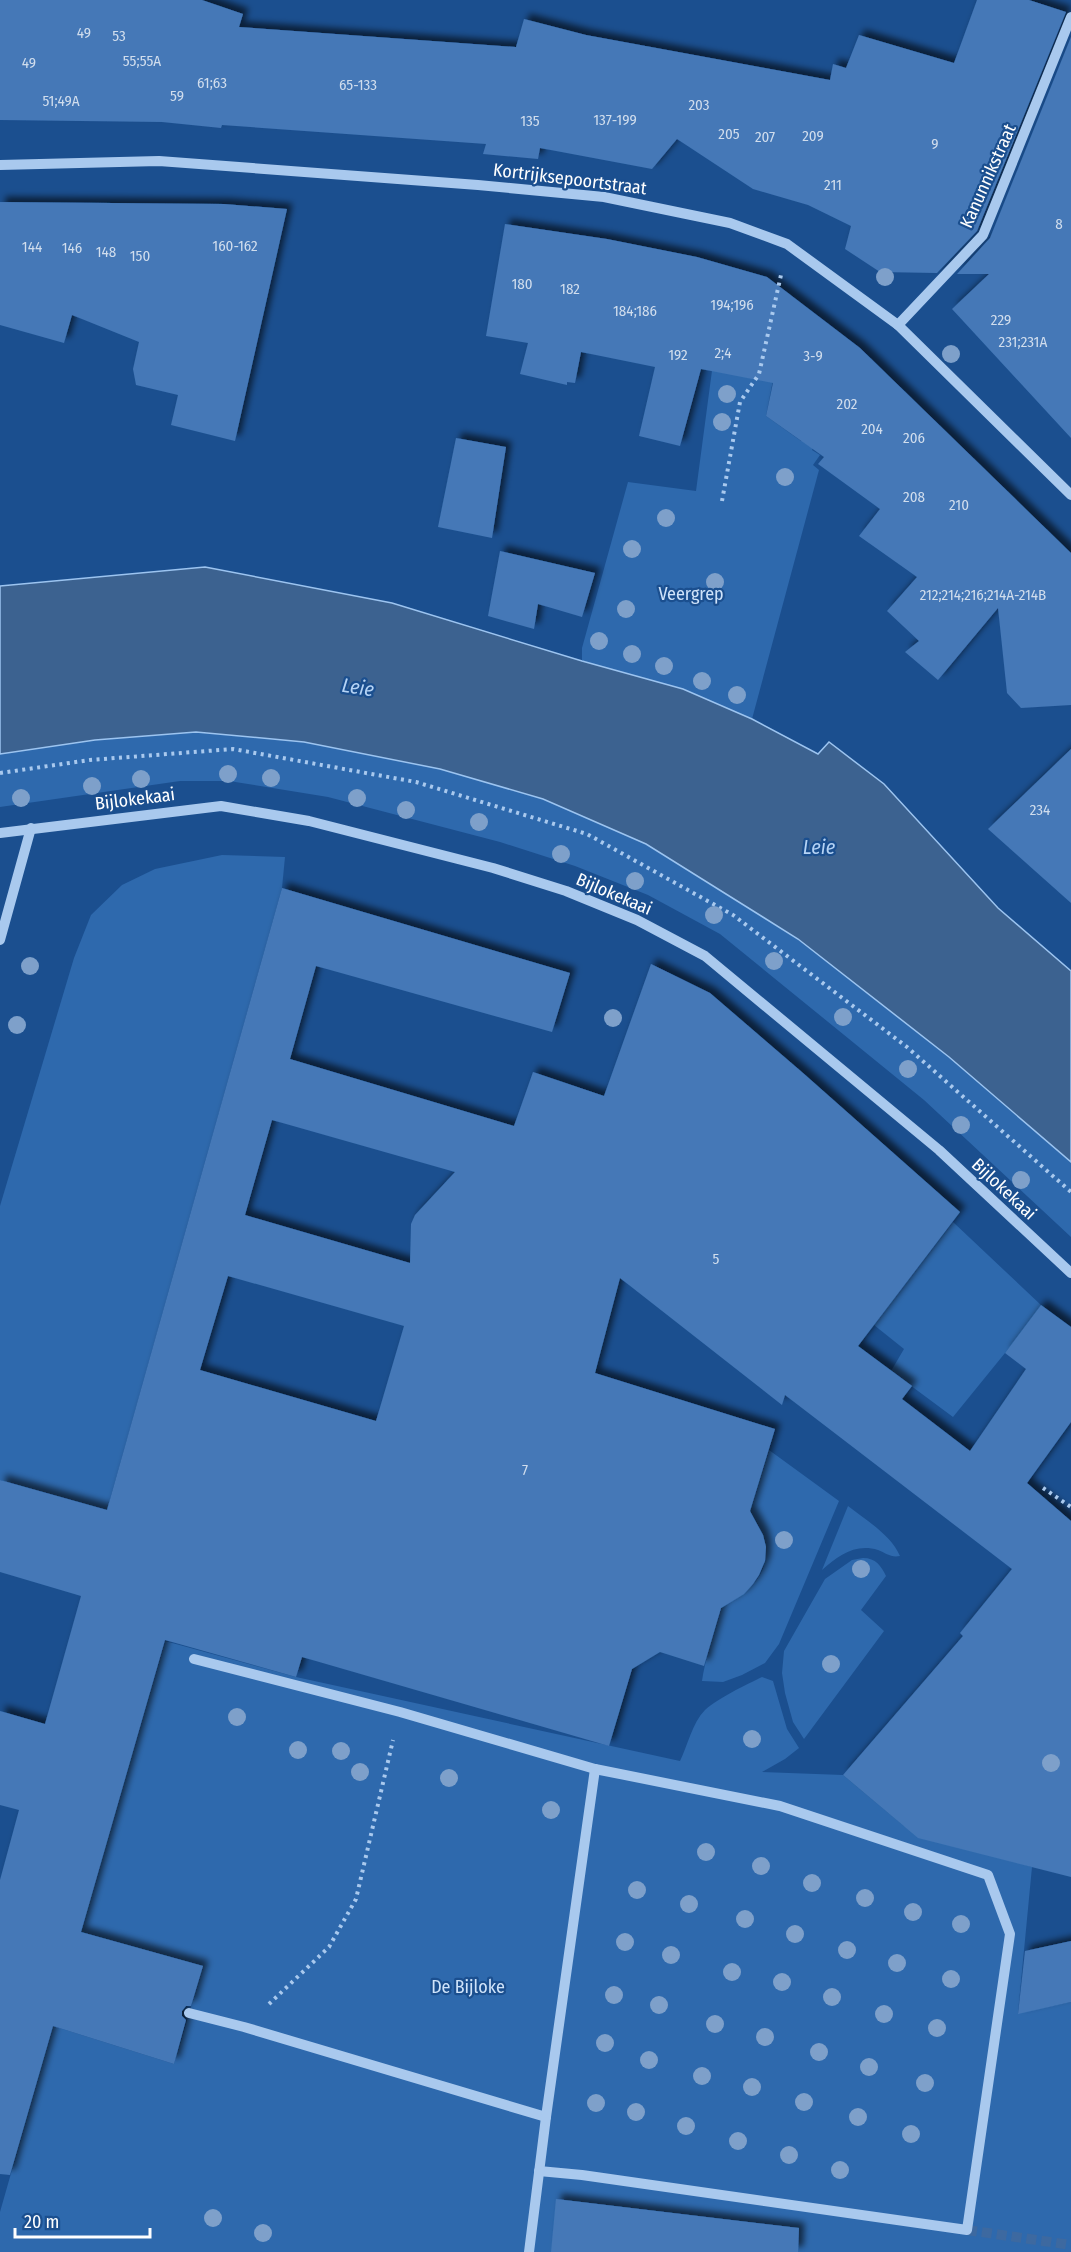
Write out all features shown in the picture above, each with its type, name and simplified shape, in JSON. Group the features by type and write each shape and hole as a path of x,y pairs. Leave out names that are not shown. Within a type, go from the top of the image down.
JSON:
{"street":[{"name":"Kanunnikstraat","path":"898,325 983,235 1071,16"},
{"name":"Kortrijksepoortstraat","path":"0,165 159,161 478,185 604,196 730,223 787,244 898,325 1071,495"},
{"name":"Bijlokekaai","path":"0,833 220,806 309,821 493,868 566,891 637,920 705,956 939,1150 1071,1273"},
{"path":"0,940 31,828"},
{"path":"194,1659 400,1712 595,1768 780,1806 988,1875 1010,1934 967,2230 582,2175 539,2171"},
{"path":"529,2252 595,1768"},
{"path":"189,2013 244,2027 546,2117"}],"path":[{"path":"722,501 740,402 759,375 787,244"},
{"path":"1043,1488 1071,1507"},
{"path":"244,2027 329,1947 356,1899 400,1712"}],"green space":[{"name":"Veergrep","path":"763,276 790,294 766,416 801,441 806,436 815,442 812,450 820,455 813,465 819,470 752,719 683,689 582,661 582,648 628,482 696,491 713,363"},
{"path":"195,732 304,742 440,769 543,799 646,844 798,939 949,1057 1071,1162 1071,1237 924,1100 720,934 648,895 575,866 500,842 328,797 229,781 180,781 0,807 0,754 95,740"},
{"path":"222,855 285,857 282,888 107,1510 0,1480 0,1206 74,958 91,915 122,885 155,869"},
{"path":"953,1222 1041,1305 953,1417 891,1371 904,1349 874,1325"},
{"path":"769,1450 839,1501 779,1644 765,1663 723,1682 702,1681 721,1607 729,1599 753,1584 764,1567 763,1538 750,1511"},
{"path":"848,1506 891,1541 900,1556 862,1548 847,1552 822,1570"},
{"path":"863,1558 878,1563 886,1576 861,1610 884,1631 804,1739 793,1722 785,1693 782,1673 784,1651 825,1579 852,1560"},
{"name":"De Bijloke","path":"165,1641 296,1677 680,1761 693,1728 705,1710 725,1696 762,1677 773,1681 787,1729 799,1748 762,1772 843,1775 904,1826 1032,1867 1018,2013 1071,2002 1071,2252 0,2252 0,2212 53,2026 174,2064 203,1967 81,1932"}],"water":[{"name":"Leie","path":"205,567 392,603 683,689 752,719 818,754 829,742 884,784 998,908 1071,971 1071,1162 949,1057 798,939 646,844 543,799 440,769 304,742 196,732 95,740 0,754 0,586"}],"building":[{"path":"0,0 202,0 243,14 239,27 516,47 524,19 586,35 830,80 833,64 846,68 859,35 954,63 977,0 1029,0 1066,12 977,231 937,273 880,272 845,249 851,226 808,205 753,189 677,139 652,169 540,148 538,159 483,154 486,144 222,125 221,128 162,122 0,120"},
{"path":"1071,37 1071,438 952,309 989,274 957,274 990,238"},
{"path":"0,202 224,204 287,209 235,441 171,425 178,395 136,385 133,369 139,342 72,315 64,343 0,325"},
{"path":"505,224 607,239 697,257 767,277 860,348 1071,553 1071,705 1021,708 1007,693 998,608 938,680 905,652 919,641 887,611 917,577 859,536 880,509 818,464 824,457 766,416 773,383 701,369 680,446 639,436 655,367 581,352 575,383 567,382 567,385 520,374 528,343 486,336"},
{"path":"456,438 506,447 492,538 438,527"},
{"path":"500,551 595,573 582,617 538,604 534,629 488,616"},
{"path":"1071,749 1071,903 988,829"},
{"path":"282,888 570,973 552,1032 316,966 290,1059 514,1126 533,1072 604,1096 651,964 710,993 960,1212 858,1346 912,1386 902,1399 970,1451 1026,1369 1005,1353 1041,1305 1071,1327 1071,1422 1027,1483 1071,1521 1071,1877 918,1838 843,1775 963,1636 960,1633 1012,1569 785,1395 782,1405 620,1278 595,1373 775,1429 750,1511 763,1535 766,1547 765,1561 759,1575 744,1594 721,1608 704,1666 660,1652 632,1669 609,1746 302,1657 296,1677 165,1640 81,1932 203,1966 191,2006 186,2006 182,2011 182,2016 186,2020 174,2064 53,2026 10,2175 0,2174 0,1880 19,1810 0,1805 0,1711 45,1724 81,1596 0,1572 0,1480 107,1510","holes":["272,1120 455,1172 415,1215 411,1224 410,1263 245,1215","228,1276 404,1326 376,1421 200,1370"]},
{"path":"1071,1941 1071,2002 1018,2014 1025,1951"},
{"path":"556,2199 799,2228 798,2252 551,2252"}],"tunnel":[{"path":"967,2230 1071,2245"}]}
